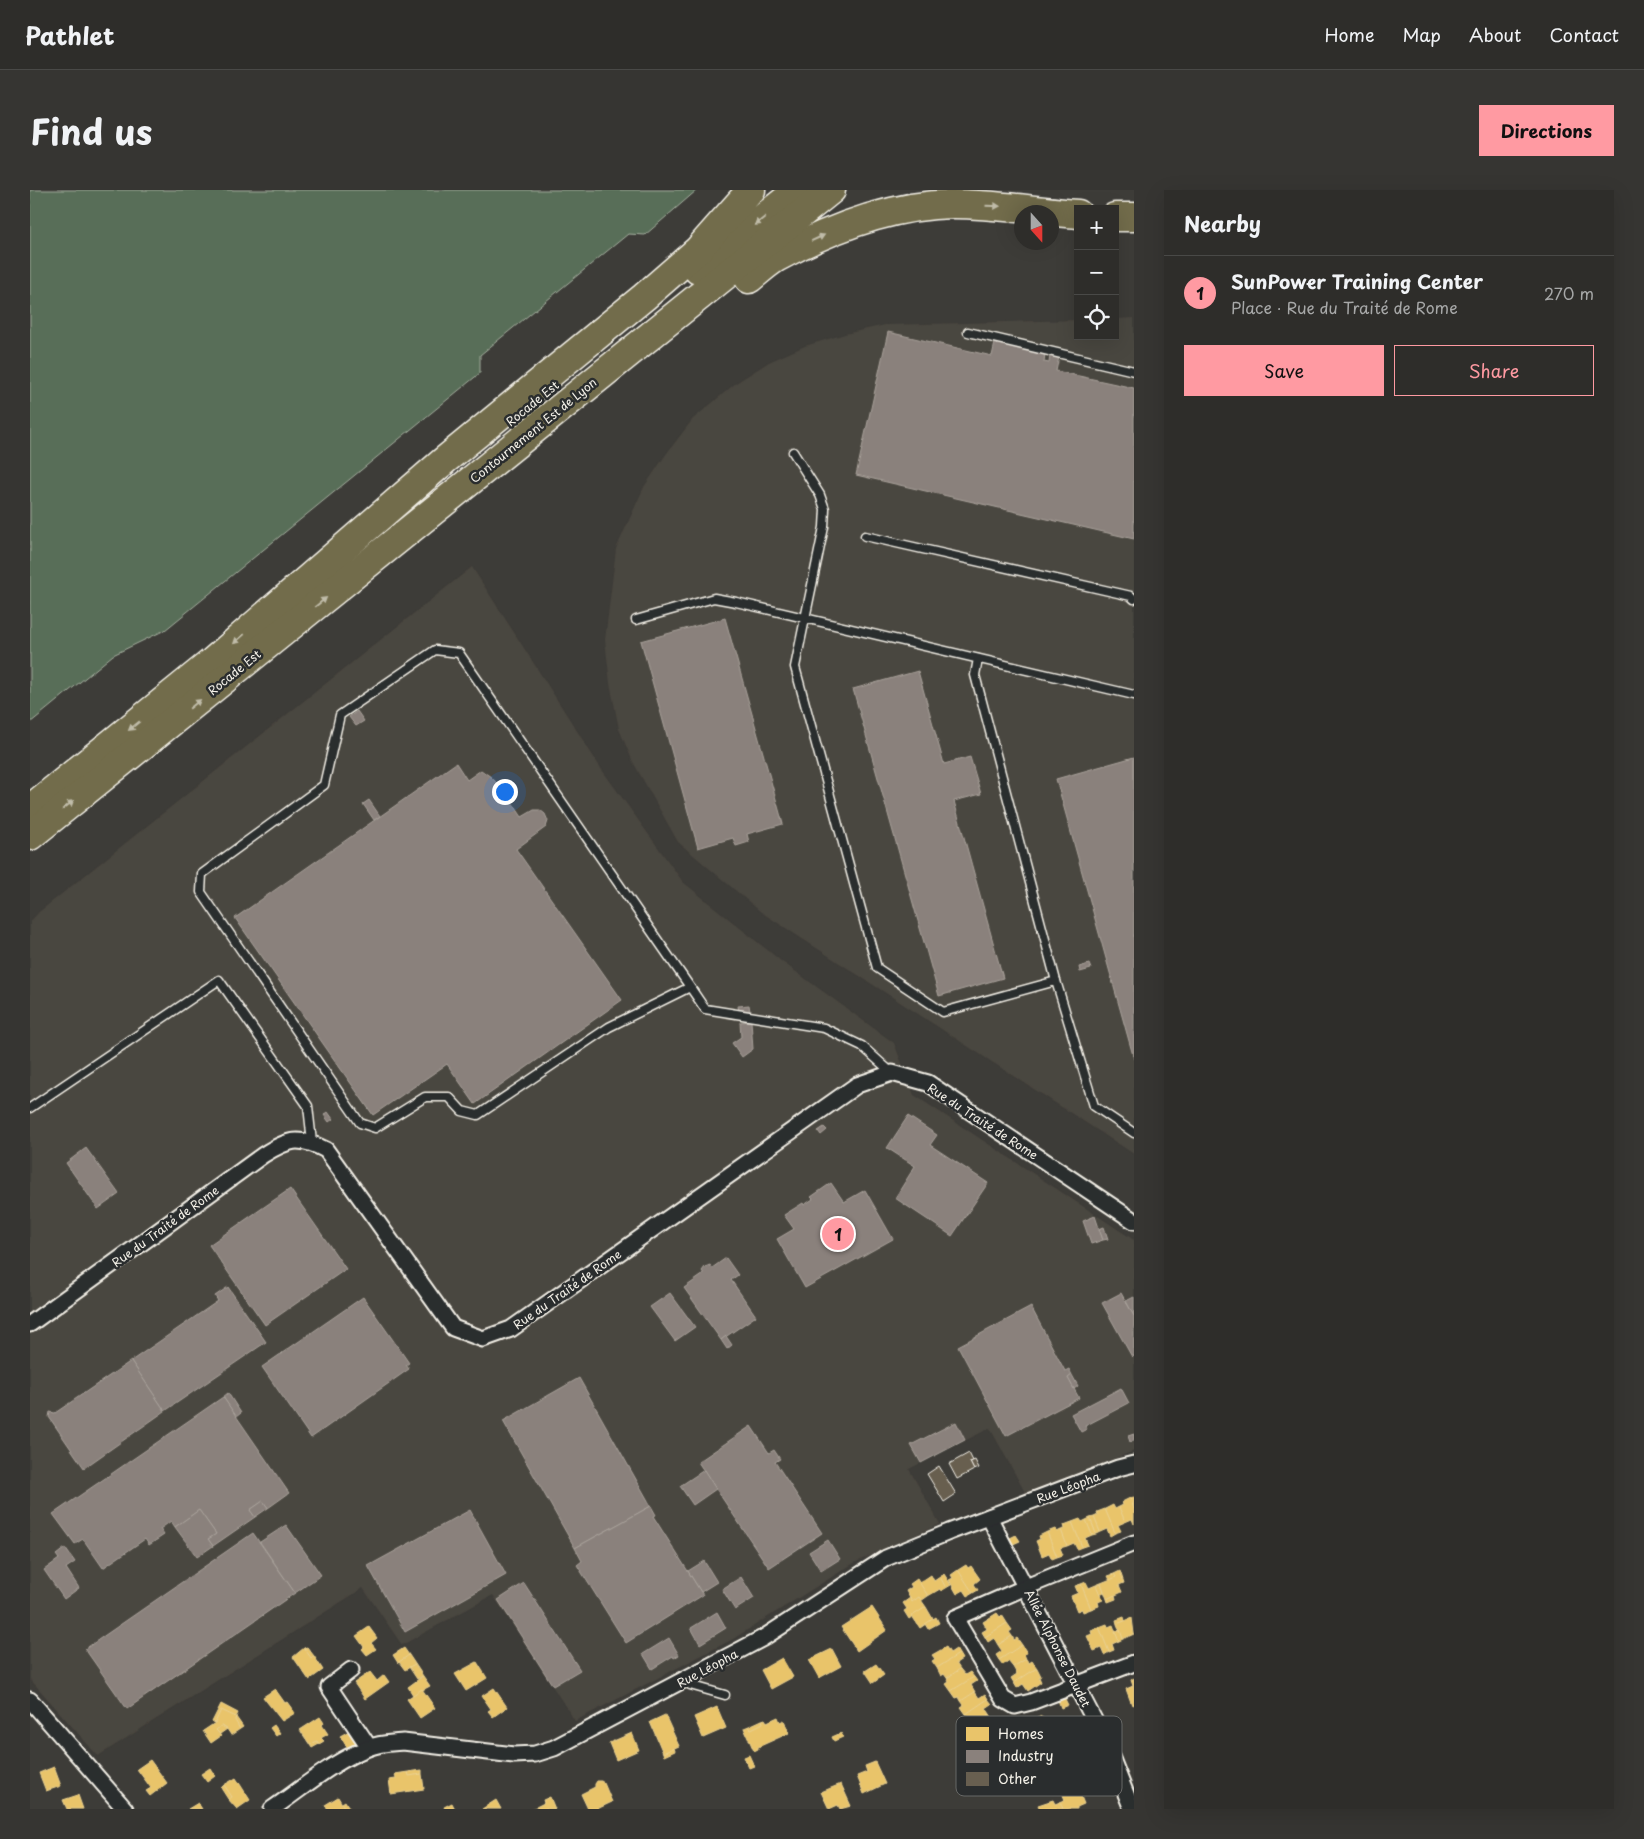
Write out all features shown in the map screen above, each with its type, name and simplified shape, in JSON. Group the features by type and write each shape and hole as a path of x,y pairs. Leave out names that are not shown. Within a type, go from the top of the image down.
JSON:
{"highway":[{"path":"265,616 446,460 698,250 751,190"},
{"name":"Rocade Est","path":"30,809 212,662 265,616 798,190"},
{"path":"605,373 831,190"},
{"path":"605,373 637,362 775,259 822,236 858,222 902,210 951,204 1012,207 1074,214"},
{"path":"1119,217 1134,217"},
{"name":"Contournement Est de Lyon","path":"461,488 605,373"},
{"name":"Rocade Est","path":"30,836 461,488"}],"street":[{"name":"Rue du Traité de Rome","path":"30,1324 279,1144 296,1140 312,1142 326,1150 453,1328 483,1339 511,1329 857,1085 892,1073 928,1083 1134,1221"},
{"name":"Rue Léopha","path":"272,1809 343,1760 369,1747 386,1743 403,1742 514,1755 535,1754 554,1748 763,1638 886,1558 949,1532 1118,1468 1134,1464"},
{"name":"Allée Alphonse Daudet","path":"989,1517 1092,1716"},
{"path":"1134,1543 1026,1586 956,1618 1003,1699 1015,1706 1031,1702 1134,1663"},
{"path":"352,1670 328,1687 369,1747"},
{"path":"30,1700 125,1809"},
{"name":"Allée Alphonse Daudet","path":"1122,1784 1132,1809"}],"lane":[{"path":"968,332 1134,371"},
{"path":"793,452 820,495 825,509 824,527 795,667 877,968 943,1012 1056,981"},
{"path":"865,536 1133,597"},
{"path":"636,620 714,598 1134,695"},
{"path":"690,988 609,1027 478,1115 462,1111 449,1097 425,1097 375,1128 360,1123 201,892 202,874 324,785 340,715 435,650 459,652 705,1009 824,1028 862,1046 892,1073"},
{"path":"978,659 975,675 1056,981 1094,1106 1134,1133"},
{"path":"30,1108 219,980 308,1106 312,1142"},
{"path":"687,1679 690,1686 725,1695"}],"shaded area":[{"path":"1134,318 1134,1154 761,912 678,842 633,762 619,729 610,683 605,640 616,549 644,487 693,419 736,383 769,362 805,346 885,325 1074,320 1074,340 1119,340 1119,319"},
{"path":"472,567 602,770 683,882 781,961 894,1043 914,1095 1134,1240 1134,1451 1026,1494 990,1428 909,1469 940,1524 854,1563 733,1639 575,1721 493,1595 402,1645 363,1588 98,1756 30,1679 30,922 39,912"}],"green space":[{"path":"30,190 697,190 645,235 628,234 480,355 480,373 165,630 113,655 30,723"}],"building: Homes":[{"path":"1134,1497 1134,1509 1130,1498"},
{"path":"1130,1498 1134,1509 1134,1524 1132,1519 1125,1522 1119,1507 1123,1505 1122,1502"},
{"path":"1113,1505 1115,1509 1119,1507 1125,1522 1118,1525 1121,1531 1115,1533 1105,1509"},
{"path":"1105,1509 1115,1533 1110,1536 1107,1529 1100,1532 1094,1517 1098,1515 1097,1512"},
{"path":"1094,1517 1100,1532 1096,1534 1090,1518"},
{"path":"1090,1518 1096,1534 1092,1535 1086,1520"},
{"path":"1080,1519 1082,1522 1086,1520 1092,1535 1085,1538 1088,1545 1082,1547 1072,1522"},
{"path":"1072,1522 1082,1547 1077,1549 1074,1543 1067,1546 1061,1530 1065,1529 1064,1525"},
{"path":"1055,1529 1057,1532 1061,1530 1067,1546 1060,1548 1063,1555 1057,1557 1047,1532"},
{"path":"1047,1532 1057,1557 1052,1559 1049,1553 1042,1556 1036,1541 1040,1539 1039,1536"},
{"path":"1016,1535 1020,1541 1011,1545 1008,1539"},
{"path":"966,1565 968,1568 971,1566 980,1579 974,1584 978,1590 973,1593 958,1570"},
{"path":"958,1570 973,1593 968,1596 964,1590 957,1594 949,1580 953,1578 951,1575"},
{"path":"1120,1571 1124,1583 1119,1585 1122,1592 1107,1599 1101,1583 1116,1577 1114,1574"},
{"path":"944,1574 951,1585 946,1588 940,1577"},
{"path":"1114,1574 1116,1577 1110,1580 1108,1576"},
{"path":"931,1575 934,1581 940,1577 946,1588 941,1591 940,1589 928,1596 919,1583"},
{"path":"917,1579 928,1596 921,1601 919,1597 912,1602 906,1591 912,1587 910,1584"},
{"path":"1086,1582 1089,1588 1096,1585 1103,1600 1098,1602 1099,1606 1091,1609 1081,1584"},
{"path":"1101,1583 1104,1592 1100,1594 1096,1585"},
{"path":"1081,1584 1091,1609 1083,1612 1082,1609 1077,1611 1071,1596 1078,1593 1075,1586"},
{"path":"1115,1595 1116,1599 1108,1602 1107,1599"},
{"path":"919,1597 926,1607 909,1619 904,1611 907,1609 903,1603 910,1598 912,1602"},
{"path":"872,1607 887,1630 857,1651 841,1627"},
{"path":"926,1607 933,1619 920,1628 912,1616"},
{"path":"997,1613 1000,1617 1002,1615 1007,1623 985,1637 982,1632 987,1629 983,1622"},
{"path":"936,1617 939,1623 928,1629 925,1624"},
{"path":"1124,1617 1125,1621 1117,1624 1116,1620"},
{"path":"1132,1618 1134,1634 1123,1639 1117,1624"},
{"path":"1007,1623 1012,1630 1009,1632 1012,1636 998,1645 994,1638 988,1642 985,1637"},
{"path":"1107,1624 1108,1627 1113,1625 1119,1641 1112,1644 1114,1650 1109,1652 1099,1627"},
{"path":"369,1627 377,1638 371,1643 376,1649 367,1655 356,1636"},
{"path":"1099,1627 1109,1652 1104,1655 1101,1648 1094,1651 1087,1636 1092,1634 1091,1631"},
{"path":"1120,1630 1123,1639 1119,1641 1115,1632"},
{"path":"1012,1636 1014,1640 1017,1638 1022,1645 999,1660 996,1655 1002,1651 998,1645"},
{"path":"1022,1645 1027,1653 1024,1654 1026,1659 1013,1667 1008,1661 1003,1665 999,1660"},
{"path":"307,1647 314,1656 311,1658 304,1648"},
{"path":"946,1647 950,1653 956,1649 959,1654 937,1668 932,1661 935,1659 932,1655"},
{"path":"304,1648 311,1658 314,1656 323,1670 309,1680 293,1657"},
{"path":"404,1648 409,1655 398,1663 393,1655"},
{"path":"832,1649 841,1666 819,1678 809,1660"},
{"path":"959,1654 962,1659 956,1663 960,1669 947,1678 944,1674 941,1676 937,1668"},
{"path":"409,1655 415,1664 405,1670 399,1662"},
{"path":"782,1658 793,1677 771,1689 761,1670"},
{"path":"1026,1659 1029,1663 1032,1661 1037,1668 1014,1683 1011,1678 1017,1674 1013,1667"},
{"path":"477,1662 487,1678 466,1691 455,1674"},
{"path":"415,1664 423,1676 417,1679 409,1667"},
{"path":"876,1664 884,1675 873,1683 865,1671"},
{"path":"1037,1668 1041,1676 1039,1677 1041,1682 1028,1691 1023,1684 1017,1688 1014,1683"},
{"path":"960,1669 965,1675 970,1672 974,1677 951,1691 946,1684 949,1682 947,1678"},
{"path":"370,1672 377,1681 384,1675 389,1682 365,1699 354,1683"},
{"path":"423,1676 430,1686 413,1695 408,1687"},
{"path":"974,1677 977,1681 971,1685 975,1692 961,1701 959,1697 956,1698 951,1691"},
{"path":"1134,1678 1134,1704 1132,1705 1126,1689 1133,1686 1131,1680"},
{"path":"494,1688 507,1707 493,1717 488,1711 491,1709 482,1696"},
{"path":"275,1689 295,1713 282,1721 263,1697"},
{"path":"422,1689 435,1708 420,1718 407,1699"},
{"path":"975,1692 979,1698 985,1694 988,1699 966,1714 961,1707 964,1705 961,1701"},
{"path":"1064,1697 1068,1705 1061,1708 1058,1700"},
{"path":"988,1699 992,1704 986,1708 990,1714 987,1716 967,1716 966,1714"},
{"path":"221,1704 238,1713 236,1717 221,1710 215,1723 212,1722"},
{"path":"717,1707 726,1728 703,1738 694,1717"},
{"path":"221,1710 236,1717 235,1720 240,1729 231,1735 227,1729 221,1726 216,1730 221,1736 211,1743 203,1731 215,1723"},
{"path":"665,1715 679,1746 663,1753 650,1722"},
{"path":"236,1717 243,1727 240,1729 235,1720"},
{"path":"320,1717 324,1723 322,1725 328,1734 321,1738 324,1741 319,1744 317,1741 310,1745 300,1730"},
{"path":"778,1717 780,1722 784,1720 789,1733 758,1747 754,1751 744,1728 749,1726 751,1729 763,1723 762,1720 765,1719 767,1722"},
{"path":"762,1720 763,1723 751,1729 749,1726"},
{"path":"274,1725 280,1733 276,1736 270,1728"},
{"path":"221,1726 227,1729 220,1734 216,1730"},
{"path":"351,1730 359,1742 347,1747 340,1736"},
{"path":"632,1733 639,1750 616,1760 609,1743"},
{"path":"841,1733 843,1737 834,1741 832,1737"},
{"path":"317,1741 319,1744 312,1748 310,1745"},
{"path":"674,1748 675,1751 664,1756 663,1753"},
{"path":"749,1755 754,1766 749,1768 744,1757"},
{"path":"150,1760 167,1783 150,1796 146,1791 151,1788 137,1769"},
{"path":"875,1762 885,1784 864,1794 857,1776 867,1772 865,1766"},
{"path":"54,1767 61,1786 46,1791 39,1773"},
{"path":"210,1768 215,1776 207,1782 201,1774"},
{"path":"422,1770 422,1774 409,1776 408,1772"},
{"path":"408,1772 409,1776 422,1774 424,1789 391,1794 389,1780 396,1779 395,1774"},
{"path":"236,1778 250,1800 237,1809 228,1799 232,1797 224,1785"},
{"path":"597,1781 604,1783 612,1802 597,1809 588,1809 581,1794 595,1787"},
{"path":"841,1784 851,1806 840,1809 838,1805 829,1809 821,1792"},
{"path":"224,1785 232,1797 228,1799 221,1788"},
{"path":"78,1795 83,1809 67,1809 63,1800"},
{"path":"1063,1796 1081,1796 1084,1804 1077,1807 1077,1809 1063,1809 1060,1802 1065,1800"},
{"path":"338,1797 345,1809 328,1809 325,1805"},
{"path":"550,1797 555,1809 532,1809 544,1803 543,1800"},
{"path":"496,1800 501,1809 482,1809"},
{"path":"1053,1800 1055,1804 1060,1802 1063,1809 1040,1809 1038,1805"},
{"path":"345,1801 350,1809 345,1809 342,1803"},
{"path":"198,1803 202,1809 188,1809"},
{"path":"452,1803 455,1809 445,1809 444,1807"}],"building: Industry":[{"path":"888,332 992,356 995,343 1045,354 1044,362 1049,363 1050,355 1059,357 1056,371 1134,388 1134,539 856,475"},
{"path":"725,618 783,824 747,834 749,842 736,846 733,838 698,848 641,641"},
{"path":"918,671 944,764 970,757 981,794 954,801 1003,978 939,996 853,689"},
{"path":"357,711 364,721 356,726 349,717"},
{"path":"1134,757 1134,1059 1056,779"},
{"path":"456,763 467,780 481,770 491,777 506,793 522,817 534,810 540,810 545,814 548,821 546,827 516,849 622,1000 475,1104 447,1064 373,1115 235,918"},
{"path":"369,800 380,816 374,820 363,804"},
{"path":"1089,964 1091,969 1080,972 1079,967"},
{"path":"749,1005 750,1011 739,1012 738,1006"},
{"path":"751,1021 753,1049 742,1057 732,1043 741,1037 740,1022"},
{"path":"328,1112 333,1119 329,1122 324,1115"},
{"path":"908,1116 937,1135 930,1145 988,1183 952,1236 895,1198 915,1166 887,1148"},
{"path":"824,1127 827,1130 821,1135 818,1131"},
{"path":"86,1148 119,1194 98,1209 66,1163"},
{"path":"831,1183 844,1202 865,1190 893,1239 805,1288 777,1239 794,1229 784,1215 813,1199 811,1197"},
{"path":"290,1189 346,1269 265,1325 209,1245"},
{"path":"1095,1216 1103,1240 1091,1244 1083,1221"},
{"path":"1104,1227 1108,1239 1103,1240 1099,1229"},
{"path":"726,1258 738,1275 731,1280 756,1316 721,1340 684,1288 704,1274 702,1271 705,1267 710,1265 712,1268"},
{"path":"228,1287 266,1342 165,1411 131,1361 218,1301 215,1296"},
{"path":"670,1293 695,1327 675,1341 650,1307"},
{"path":"1121,1293 1134,1316 1134,1355 1132,1357 1102,1303"},
{"path":"363,1297 409,1363 406,1365 409,1369 311,1438 262,1367"},
{"path":"1134,1297 1134,1316 1126,1301"},
{"path":"1031,1307 1065,1371 1069,1369 1072,1375 1068,1378 1079,1398 1006,1436 958,1346"},
{"path":"726,1336 732,1345 727,1349 721,1340"},
{"path":"131,1361 165,1411 84,1468 49,1417 50,1412 55,1413"},
{"path":"1072,1375 1078,1386 1074,1389 1068,1378"},
{"path":"579,1378 651,1506 575,1548 503,1421"},
{"path":"1121,1388 1129,1403 1085,1426 1087,1429 1081,1432 1071,1414"},
{"path":"228,1393 241,1413 236,1417 223,1397"},
{"path":"223,1397 289,1493 268,1508 263,1501 250,1510 255,1517 213,1546 208,1539 216,1534 199,1510 175,1527 171,1521 160,1529 164,1535 149,1545 145,1539 103,1568 83,1539 75,1544 53,1514"},
{"path":"956,1422 965,1440 921,1463 911,1445"},
{"path":"751,1426 769,1453 774,1450 780,1459 775,1462 822,1533 769,1568 698,1462"},
{"path":"1134,1434 1134,1441 1130,1442 1128,1436"},
{"path":"704,1470 716,1489 693,1505 680,1486"},
{"path":"263,1501 268,1508 255,1517 250,1510"},
{"path":"651,1506 656,1515 653,1516 703,1595 626,1643 577,1565 582,1561 575,1548"},
{"path":"199,1510 216,1534 208,1539 213,1546 197,1557 175,1527"},
{"path":"470,1510 506,1575 405,1632 368,1566"},
{"path":"286,1525 321,1575 295,1593 260,1542"},
{"path":"253,1533 295,1593 127,1709 85,1649"},
{"path":"828,1540 840,1559 821,1571 809,1552"},
{"path":"65,1548 75,1562 66,1568 79,1588 64,1599 44,1570 59,1559 56,1555"},
{"path":"704,1561 717,1582 701,1592 688,1571"},
{"path":"741,1577 754,1598 735,1610 722,1589"},
{"path":"524,1583 580,1670 553,1686 498,1600"},
{"path":"717,1612 726,1628 700,1644 691,1628"},
{"path":"669,1638 679,1655 674,1658 673,1656 652,1669 643,1654"}],"building: Other":[{"path":"969,1453 973,1461 970,1462 974,1470 957,1479 949,1464"},
{"path":"975,1460 979,1468 974,1470 970,1462"},
{"path":"939,1466 956,1494 944,1502 927,1474"}],"place":[{"name":"SunPower Training Center","path":"838,1234"}]}
